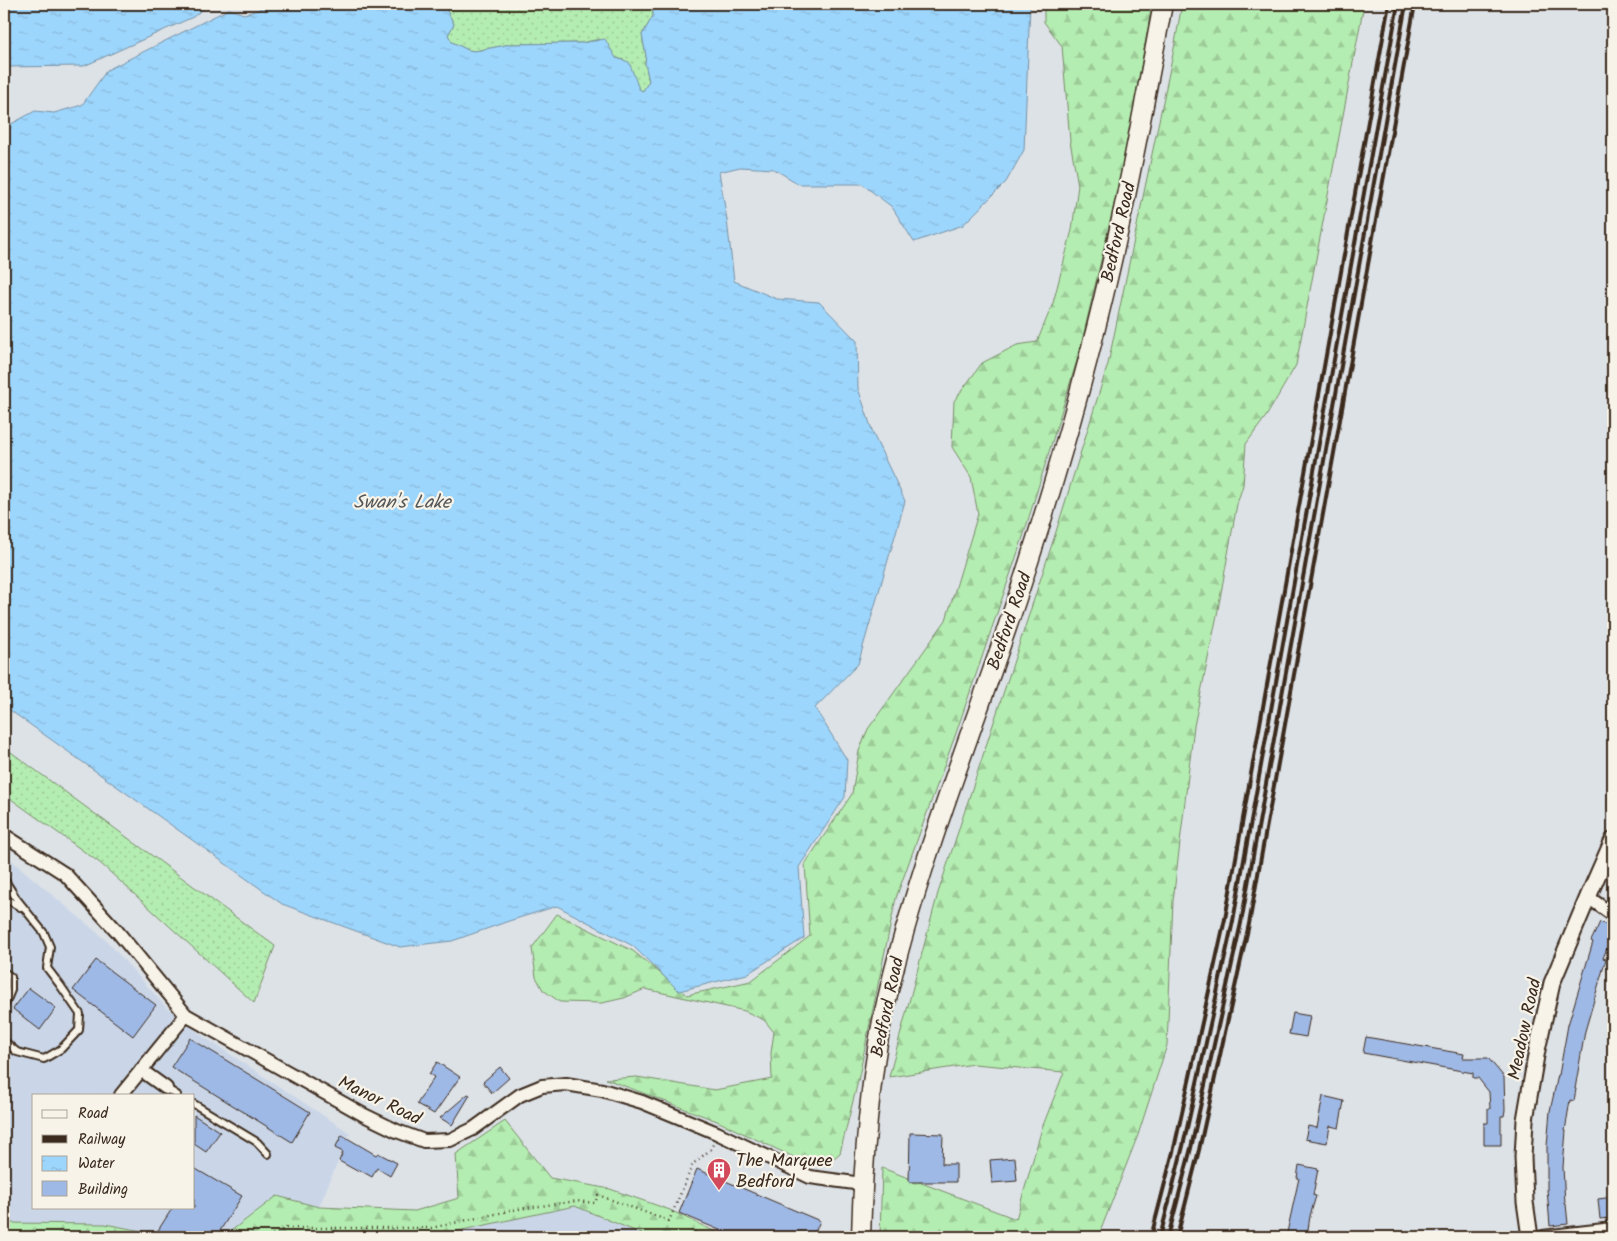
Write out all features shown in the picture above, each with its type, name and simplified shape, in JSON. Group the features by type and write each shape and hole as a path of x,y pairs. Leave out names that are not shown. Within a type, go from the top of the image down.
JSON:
{"main road":[{"name":"Bedford Road","path":"861,1237 862,1184 871,1093 879,1041 898,953 921,875 1027,569 1066,442 1109,275 1131,173 1163,4"}],"street":[{"name":"Manor Road","path":"4,835 65,874 117,931 186,1015 396,1131 424,1141 450,1140 473,1129 520,1095 542,1086 566,1084 602,1090 642,1102 810,1177 862,1184"},
{"name":"Meadow Road","path":"1530,1237 1525,1202 1523,1157 1526,1120 1537,1050 1552,983 1613,840"},
{"path":"1588,897 1613,915"},
{"path":"122,1094 186,1015"},
{"path":"141,1070 172,1092"},
{"path":"1543,1237 1613,1229"}],"lane":[{"path":"4,879 24,909 44,933 50,947 47,968 80,1014 79,1030 61,1049 44,1059 17,1052 4,1041"},
{"path":"4,898 24,909"},
{"path":"4,972 11,977 11,990 4,1007"},
{"path":"195,1105 257,1142 268,1154"}],"path":[{"path":"268,1237 286,1228 432,1228 518,1209 577,1201 595,1204 598,1195 669,1221 693,1164 710,1149"}],"shaded area":[{"path":"4,854 107,941 166,1007 204,1037 350,1133 319,1207 277,1196 223,1237 173,1237 105,1224 7,1223 4,1228"},
{"path":"575,1206 649,1237 429,1237"},
{"path":"288,1234 429,1237 282,1237"}],"green space":[{"path":"446,4 653,4 653,16 642,35 649,81 643,91 639,89 624,60 616,58 600,39 581,43 511,44 475,51 468,50 452,42 448,35 454,24 446,9"},
{"path":"1044,4 1152,4 1126,154 1079,354 1022,540 955,736 896,898 858,1081 840,1153 826,1165 804,1162 717,1121 606,1079 637,1077 715,1090 772,1079 771,1053 774,1032 764,1020 745,1011 645,989 624,998 602,1003 560,1002 543,990 536,977 532,948 557,914 633,951 687,995 751,981 810,936 805,864 852,794 859,751 868,729 946,620 978,514 971,477 952,447 954,401 982,363 1017,345 1037,342 1053,303 1072,230 1078,185 1070,141 1062,46 1044,22"},
{"path":"1182,4 1364,4 1296,365 1267,415 1246,444 1243,485 1237,504 1194,726 1173,901 1167,1045 1138,1135 1098,1237 880,1237 882,1168 1016,1219 1042,1128 1064,1072 974,1064 889,1077 938,893 1055,535 1108,364"},
{"path":"4,747 275,946 254,1003 100,863 4,794"},
{"path":"505,1121 550,1178 610,1189 670,1210 726,1237 649,1237 575,1206 429,1237 288,1234 282,1237 223,1237 277,1196 319,1207 415,1211 459,1198 456,1154"},
{"path":"7,1223 105,1224 173,1237 4,1237 4,1228"}],"water":[{"path":"4,4 209,4 193,17 84,66 4,67"},
{"name":"Swan's Lake","path":"261,4 446,4 446,9 454,24 448,35 452,42 468,50 475,51 511,44 581,43 605,39 616,58 629,62 639,89 643,91 649,81 642,35 653,16 653,4 1030,4 1024,150 1006,182 963,225 914,242 892,207 862,184 799,184 774,169 740,167 719,172 734,281 777,299 819,302 857,341 858,388 874,436 905,501 858,664 815,708 847,760 845,797 799,867 804,938 747,974 679,991 633,946 557,906 452,941 400,947 282,904 4,706 4,128 35,111 54,113 82,105 107,70 229,9 244,14 261,9"}],"building":[{"path":"1600,922 1613,928 1613,934 1603,958 1606,959 1585,1031 1574,1101 1570,1100 1565,1131 1563,1167 1568,1224 1550,1226 1547,1189 1547,1146 1550,1111 1568,1025 1593,942 1591,941"},
{"path":"96,960 156,1005 133,1036 73,990"},
{"path":"29,988 56,1008 40,1030 13,1009"},
{"path":"1293,1013 1310,1016 1306,1037 1289,1034"},
{"path":"1366,1037 1464,1054 1463,1058 1488,1058 1504,1077 1505,1110 1504,1116 1501,1116 1501,1145 1484,1145 1484,1123 1488,1123 1488,1109 1490,1109 1489,1092 1478,1078 1473,1078 1473,1073 1363,1053"},
{"path":"190,1038 310,1112 292,1142 171,1067"},
{"path":"437,1062 460,1077 434,1114 417,1104 434,1077 429,1074"},
{"path":"500,1067 509,1078 492,1093 483,1082"},
{"path":"468,1094 470,1095 452,1125 440,1118"},
{"path":"1323,1096 1344,1101 1339,1128 1330,1126 1327,1143 1305,1139 1308,1126 1317,1128"},
{"path":"195,1116 220,1132 206,1152 195,1145"},
{"path":"910,1133 943,1134 942,1164 956,1164 956,1182 909,1182"},
{"path":"342,1135 376,1155 378,1153 397,1163 390,1176 377,1168 372,1177 339,1161 343,1152 335,1148"},
{"path":"1015,1158 1017,1181 992,1183 990,1160"},
{"path":"1299,1165 1318,1169 1313,1195 1316,1196 1310,1216 1307,1237 1286,1237 1299,1178 1297,1178"},
{"path":"195,1169 242,1196 216,1237 185,1237 157,1232 172,1208 195,1208"},
{"name":"The Marquee Bedford","path":"697,1169 820,1221 813,1237 736,1237 679,1213"},
{"path":"1613,1197 1613,1218 1600,1219 1598,1199"}],"railway":[{"path":"1151,1237 1175,1144 1225,919 1389,4"},
{"path":"1160,1237 1183,1146 1233,921 1398,4"},
{"path":"1168,1237 1191,1148 1241,923 1406,4"},
{"path":"1177,1237 1199,1150 1249,924 1415,4"}],"place":[{"name":"The Marquee Bedford","path":"719,1191"}]}
